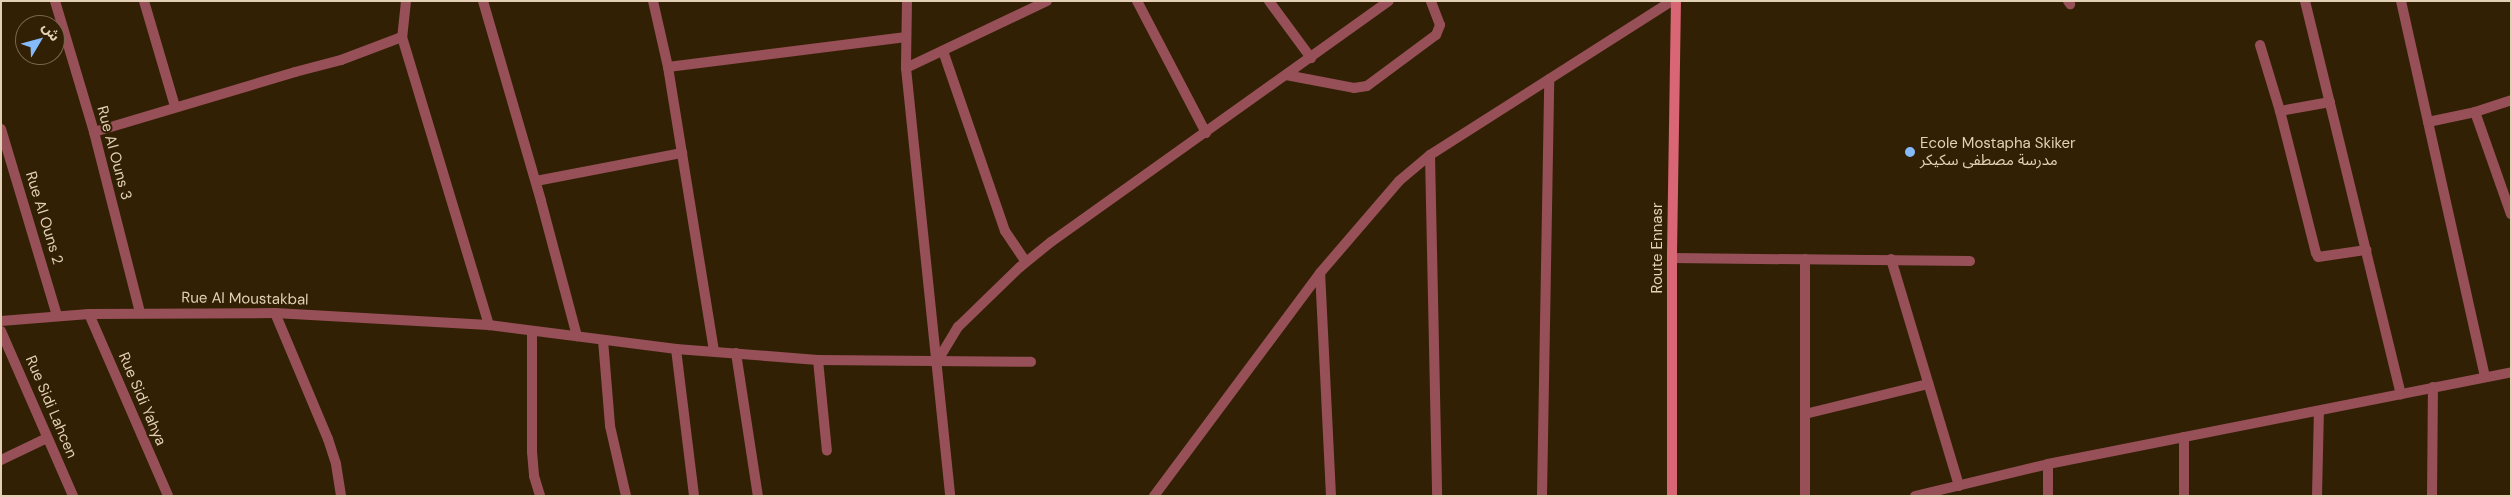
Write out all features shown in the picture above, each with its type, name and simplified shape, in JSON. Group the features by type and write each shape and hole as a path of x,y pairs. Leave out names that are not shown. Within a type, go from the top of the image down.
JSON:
{"main road":[{"name":"Route Ennasr","path":"1672,496 1672,258 1676,1"}],"street":[{"name":"Rue Al Ouns 3","path":"55,1 94,132 140,312"},
{"path":"144,1 176,106"},
{"path":"406,1 402,37 489,325"},
{"path":"483,1 536,181 577,336"},
{"path":"653,1 668,67 714,350"},
{"path":"907,1 906,68 938,360 950,496"},
{"path":"906,68 1047,1"},
{"path":"1137,1 1206,132"},
{"path":"1269,1 1311,58"},
{"path":"938,360 958,327 1026,262 1050,242 1389,1"},
{"path":"1286,75 1354,88 1367,86 1436,35 1440,25 1431,1"},
{"path":"1154,496 1320,273 1400,180 1430,155 1672,1"},
{"path":"2305,1 2401,394"},
{"path":"2400,1 2485,377"},
{"path":"94,132 176,106 341,60 402,37"},
{"path":"668,67 906,37"},
{"path":"2260,44 2280,111 2318,257 2366,250"},
{"path":"942,51 1005,231 1026,262"},
{"path":"1542,496 1549,79"},
{"path":"2428,122 2474,112 2511,100"},
{"path":"2280,111 2330,102"},
{"path":"2474,112 2511,214"},
{"name":"Rue Al Ouns 2","path":"1,129 57,316"},
{"path":"536,181 682,153"},
{"path":"1430,155 1437,496"},
{"path":"1672,258 1970,261"},
{"path":"1805,496 1806,259"},
{"path":"1891,259 1958,486"},
{"path":"1320,273 1331,496"},
{"name":"Rue Al Moustakbal","path":"1,321 140,312 276,313 489,325 676,349 714,350 818,360 1031,362"},
{"path":"276,313 328,439 336,464 341,496"},
{"name":"Rue Sidi Yahya","path":"89,314 168,496"},
{"name":"Rue Sidi Lahcen","path":"1,331 73,496"},
{"path":"532,331 532,452 534,476 540,496"},
{"path":"603,340 610,426 626,496"},
{"path":"676,349 694,496"},
{"path":"736,353 758,496"},
{"path":"818,360 827,451"},
{"path":"1915,496 2048,464 2511,372"},
{"path":"1805,414 1928,384"},
{"path":"2432,496 2433,387"},
{"path":"2317,496 2319,411"},
{"path":"2184,437 2184,496"},
{"path":"1,460 48,438"},
{"path":"2048,464 2048,496"}],"place":[{"name":"Ecole Mostapha Skiker مدرسة مصطفى سكيكر","path":"1910,152"}]}
